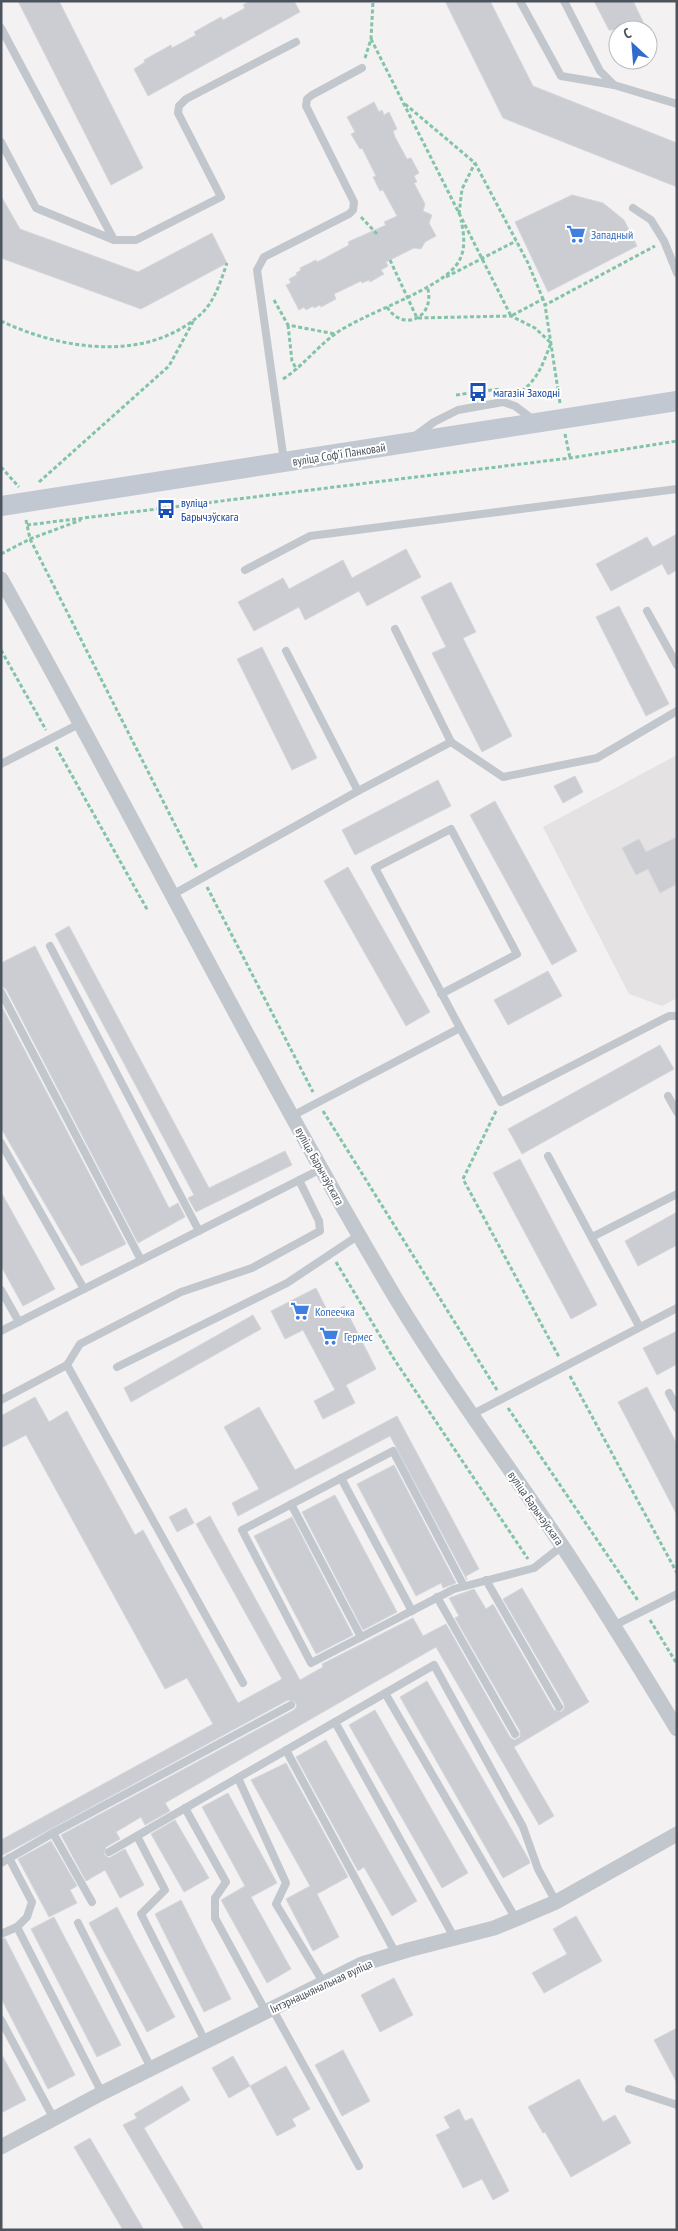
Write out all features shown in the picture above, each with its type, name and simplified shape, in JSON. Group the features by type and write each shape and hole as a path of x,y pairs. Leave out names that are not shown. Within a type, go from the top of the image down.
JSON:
{"main road":[{"name":"вуліца Софʼі Панковай","path":"1,506 284,463 562,417 677,401"}],"street":[{"name":"вуліца Барычэўскага","path":"1,579 82,723 172,895 321,1169 397,1300 472,1415 615,1625 677,1729"},
{"name":"Інтэрнацыянальная вуліца","path":"3,2143 362,1964 494,1928 516,1919 556,1902 677,1834"}],"lane":[{"path":"520,1 561,76 614,85 677,104"},
{"path":"564,1 600,71 614,85"},
{"path":"1,28 114,240"},
{"path":"1,142 36,208 114,240 136,240 221,197 178,113 179,106 186,99 296,42"},
{"path":"284,463 257,270 264,257 349,214 353,210 354,202 306,106 308,99 312,95 362,68"},
{"path":"633,208 651,220 664,241 677,274"},
{"path":"245,570 310,536 677,489"},
{"path":"647,611 677,665"},
{"path":"395,629 451,742 503,777 597,758 677,711"},
{"path":"286,651 358,791"},
{"path":"1,764 82,723"},
{"path":"172,895 358,791 451,742"},
{"path":"441,994 517,954 450,829 375,868 441,994 501,1102 669,1016 677,1016"},
{"path":"50,946 198,1231"},
{"path":"1,992 140,1260"},
{"path":"292,1116 460,1028"},
{"path":"668,1096 677,1112"},
{"path":"1,1144 84,1289"},
{"path":"548,1156 639,1326"},
{"path":"1,1331 321,1169"},
{"path":"1,1400 67,1365 80,1344 181,1292 252,1268 320,1231 319,1221 299,1180"},
{"path":"592,1237 677,1194"},
{"path":"117,1367 287,1283 359,1235"},
{"path":"1,1290 19,1322"},
{"path":"472,1415 639,1326 677,1308"},
{"path":"67,1365 242,1682"},
{"path":"669,1393 677,1408"},
{"path":"464,1586 393,1451 242,1530 311,1663 437,1597 464,1586 534,1568 562,1546"},
{"path":"341,1478 412,1610"},
{"path":"291,1504 361,1637"},
{"path":"486,1580 559,1707"},
{"path":"615,1625 677,1594"},
{"path":"437,1597 515,1734"},
{"path":"109,1852 434,1665 523,1827 538,1869 556,1902"},
{"path":"385,1693 516,1919"},
{"path":"1,1864 53,1833 291,1705"},
{"path":"335,1722 455,1939"},
{"path":"286,1750 396,1954"},
{"path":"238,1778 286,1883 276,1904 323,1982"},
{"path":"185,1808 226,1882 215,1898 215,1918 359,2166"},
{"path":"53,1833 92,1902"},
{"path":"137,1836 165,1890 141,1914 205,2041"},
{"path":"1,1934 17,1927 26,1917 32,1902 10,1858"},
{"path":"78,1923 151,2068"},
{"path":"17,1927 102,2093"},
{"path":"1,2020 54,2119"},
{"path":"628,2089 677,2105"}],"path":[{"path":"362,68 371,39 373,1"},
{"path":"371,39 511,316 535,328 551,343"},
{"path":"403,102 475,163 516,241 545,305 570,458"},
{"path":"443,278 459,262 464,246 464,231 459,214 462,190 475,163"},
{"path":"353,210 377,234"},
{"path":"274,385 297,370 335,334 516,241"},
{"path":"545,305 664,241"},
{"path":"390,260 417,318"},
{"path":"1,320 16,328 69,343 97,347 138,344 161,339 178,331 202,313 213,298 228,263"},
{"path":"387,307 398,319 407,321 417,318 426,313 429,305 431,296 427,286"},
{"path":"270,294 288,325 292,361 297,370"},
{"path":"417,318 511,316 543,300"},
{"path":"32,488 168,366 196,317"},
{"path":"288,325 335,334"},
{"path":"509,395 518,395 531,384 538,374 551,343"},
{"path":"456,395 500,389 504,392"},
{"path":"27,525 570,458 677,441"},
{"path":"20,491 26,489"},
{"path":"1,554 30,539 87,518"},
{"path":"30,539 318,1103 502,1399 644,1610 677,1664"},
{"path":"1,650 148,911"},
{"path":"501,1102 463,1180 677,1573"},
{"path":"332,1253 394,1359 534,1568"}],"shaded area":[{"path":"677,755 677,998 662,1006 629,994 543,827"}],"building":[{"path":"18,1 59,1 143,168 111,185"},
{"path":"250,1 294,1 300,12 148,96 134,69 145,62 144,60 171,45 172,48 196,35 194,32 221,17 223,20 245,8 243,5"},
{"path":"445,1 490,1 533,86 677,143 677,187 503,118"},
{"path":"594,1 633,1 642,20 608,20 608,28"},
{"path":"374,102 379,112 382,110 384,115 389,112 397,129 393,131 395,137 407,159 411,158 419,173 414,176 417,182 414,183 425,204 423,211 432,215 429,223 436,236 425,242 421,249 414,248 386,262 388,266 381,270 384,274 370,282 369,280 362,283 361,281 334,294 336,299 321,307 320,305 314,308 313,306 306,310 304,307 299,310 286,285 291,283 289,279 297,275 296,273 301,270 300,268 325,258 349,245 348,242 386,225 384,222 397,216 383,190 380,191 373,177 376,176 362,148 360,149 351,134 355,132 347,117"},
{"name":"Западный","path":"572,195 603,203 624,220 637,246 548,292 515,222"},
{"path":"1,196 20,229 138,272 212,233 227,263 141,309 1,258"},
{"path":"677,534 677,570 668,575 662,564 611,591 596,564 647,537 653,547"},
{"path":"406,549 421,577 367,606 359,591 305,620 299,607 254,631 238,602 283,578 289,589 343,560 352,578"},
{"path":"451,582 476,632 463,638 512,736 482,752 432,653 446,647 421,597"},
{"path":"619,606 669,704 646,716 596,617"},
{"path":"262,647 317,758 292,770 237,659"},
{"path":"575,776 583,792 563,803 554,786"},
{"path":"438,780 451,806 355,855 342,830"},
{"path":"495,801 577,951 552,965 470,815"},
{"path":"677,837 677,884 660,893 648,869 636,875 622,848 639,839 646,852"},
{"path":"348,867 430,1012 406,1026 324,881"},
{"path":"69,926 209,1188 285,1151 292,1165 196,1212 188,1198 194,1195 55,934"},
{"path":"35,946 169,1208 178,1203 185,1217 138,1243 6,989 1,986 1,963"},
{"path":"548,971 562,996 508,1025 494,1000"},
{"path":"1,1005 126,1244 81,1266 1,1128"},
{"path":"660,1045 674,1069 522,1154 508,1129"},
{"path":"520,1159 597,1305 571,1319 493,1173"},
{"path":"1,1192 55,1289 23,1306 1,1266"},
{"path":"677,1212 677,1245 638,1266 625,1241"},
{"path":"316,1288 329,1314 344,1306 376,1369 346,1385 355,1403 323,1419 314,1401 335,1390 303,1330 285,1339 271,1311"},
{"path":"253,1315 261,1329 131,1402 124,1388"},
{"path":"677,1331 677,1364 657,1375 643,1348"},
{"path":"647,1387 677,1444 677,1515 618,1402"},
{"path":"35,1397 49,1422 67,1411 135,1535 143,1530 238,1703 282,1679 196,1524 210,1516 300,1680 323,1667 322,1664 413,1618 423,1636 446,1624 510,1737 514,1740 520,1737 520,1731 455,1618 459,1616 449,1598 474,1589 486,1609 493,1604 554,1710 561,1712 564,1709 564,1704 503,1599 522,1588 589,1702 514,1747 554,1816 539,1825 436,1647 165,1803 170,1811 145,1825 141,1817 116,1832 120,1839 106,1847 104,1854 109,1858 125,1849 144,1885 120,1898 105,1870 86,1881 61,1835 294,1710 297,1706 294,1701 288,1700 1,1856 1,1840 213,1724 187,1678 165,1689 26,1435 1,1448 1,1416"},
{"path":"259,1407 295,1470 397,1416 479,1569 466,1576 467,1580 390,1436 238,1516 232,1503 259,1489 224,1427"},
{"path":"394,1465 456,1583 443,1588 441,1583 416,1596 357,1484"},
{"path":"335,1495 397,1612 363,1630 302,1512"},
{"path":"186,1508 194,1523 177,1532 169,1517"},
{"path":"292,1517 353,1635 316,1654 254,1536"},
{"path":"427,1681 529,1860 530,1863 503,1878 400,1697"},
{"path":"375,1710 468,1873 442,1888 349,1725"},
{"path":"326,1740 417,1901 392,1916 364,1867 358,1871 296,1757"},
{"path":"286,1763 348,1877 317,1894 339,1937 313,1951 286,1899 310,1886 251,1780"},
{"path":"228,1793 277,1883 251,1897 291,1969 267,1983 221,1900 245,1886 202,1807"},
{"path":"175,1820 209,1878 184,1892 151,1834"},
{"path":"51,1841 77,1886 70,1890 77,1903 49,1917 18,1859"},
{"path":"181,1900 231,1999 204,2012 155,1914"},
{"path":"117,1907 175,2017 147,2032 89,1923"},
{"path":"576,1916 602,1961 544,1993 532,1973 567,1954 553,1929"},
{"path":"54,1917 121,2045 97,2057 31,1929"},
{"path":"5,1938 75,2075 48,2089 1,1998 1,1940"},
{"path":"394,1978 413,2015 380,2032 361,1995"},
{"path":"677,2028 677,2083 654,2040"},
{"path":"343,2050 370,2101 342,2116 315,2065"},
{"path":"1,2053 26,2100 1,2113"},
{"path":"233,2056 250,2086 229,2098 212,2068"},
{"path":"286,2066 310,2109 292,2119 296,2126 277,2136 250,2086"},
{"path":"579,2079 603,2122 615,2115 631,2143 571,2177 528,2107"},
{"path":"182,2086 190,2100 144,2128 204,2230 185,2230 123,2125 137,2118 134,2114"},
{"path":"459,2109 465,2121 472,2118 509,2191 493,2200 482,2179 463,2188 436,2135 450,2128 444,2117"},
{"path":"90,2138 144,2230 123,2230 74,2147"}],"place":[{"name":"Западный","path":"576,234"},
{"name":"магазін Заходні","path":"478,392"},
{"name":"вуліца Барычэўскага","path":"166,509"},
{"name":"Копеечка","path":"300,1311"},
{"name":"Гермес","path":"329,1336"}]}
